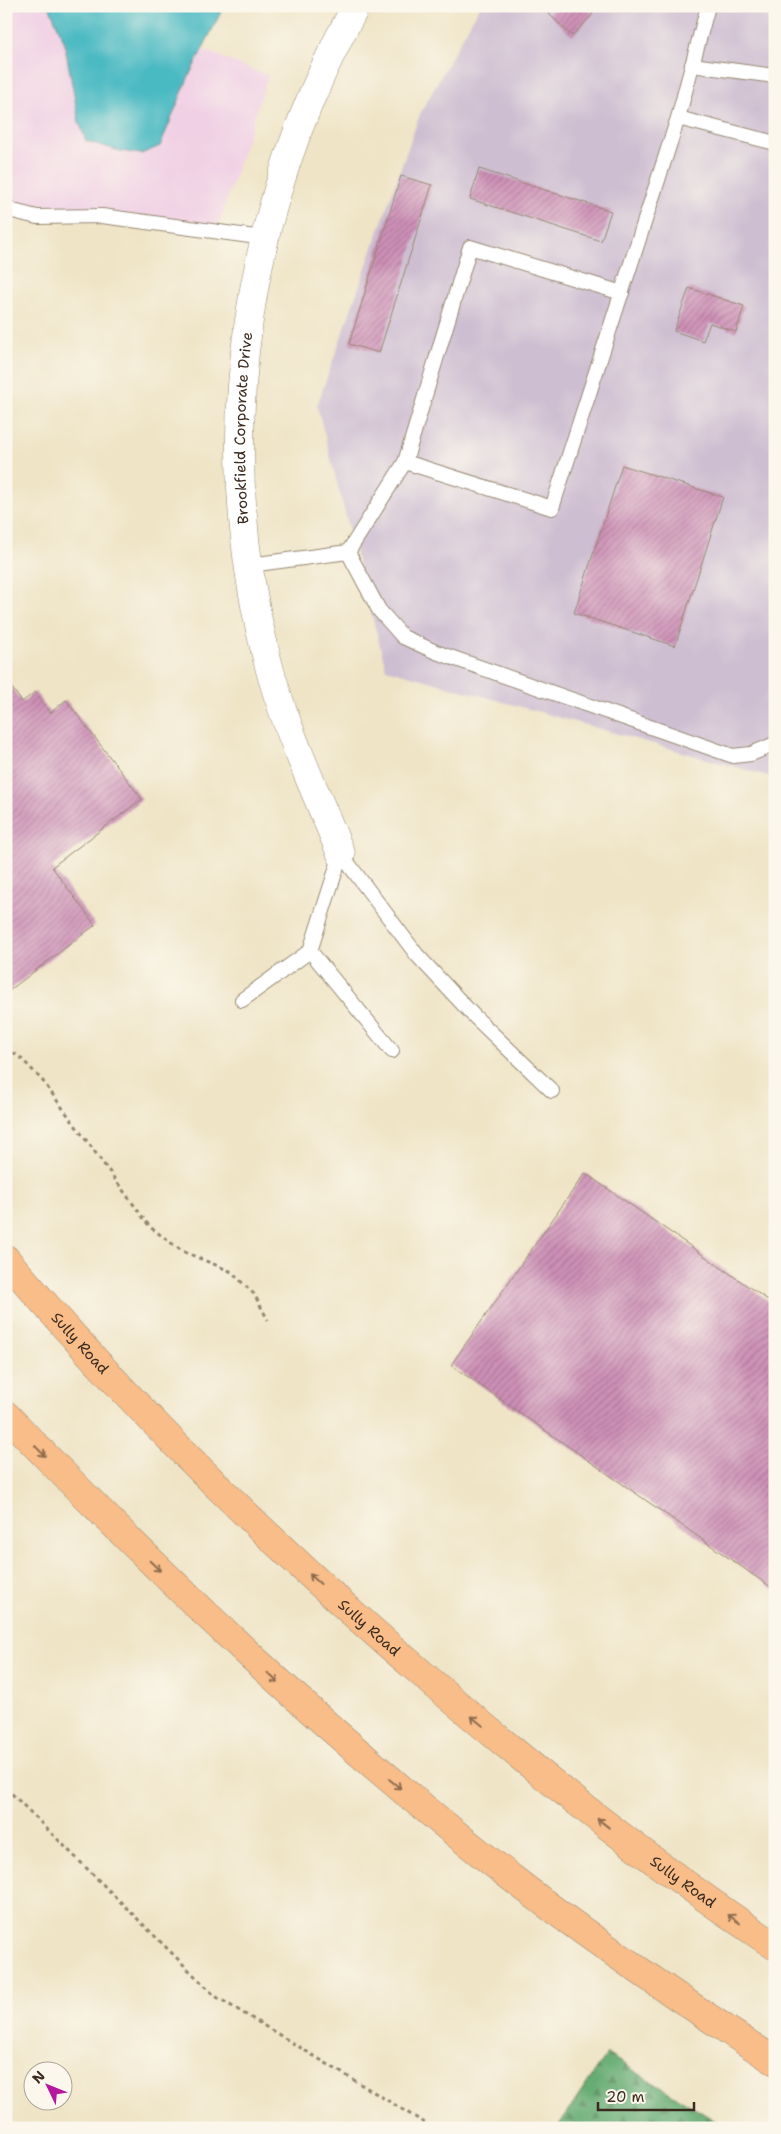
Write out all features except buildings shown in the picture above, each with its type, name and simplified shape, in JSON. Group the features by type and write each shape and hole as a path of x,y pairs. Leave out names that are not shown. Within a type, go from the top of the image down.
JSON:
{"highway":[{"name":"Sully Road","path":"6,1259 150,1419 275,1543 400,1656 532,1768 634,1847 775,1946"},
{"path":"6,1415 108,1521 288,1693 405,1792 518,1883 625,1961 775,2061"}],"street":[{"name":"Brookfield Corporate Drive","path":"341,854 284,715 267,659 250,565 242,491 240,435 242,376 249,318 272,204 297,130 329,58 356,6"}],"lane":[{"path":"404,462 552,508 678,118 708,6"},
{"path":"692,65 775,76"},
{"path":"678,118 775,143"},
{"path":"6,206 13,211 37,217 102,216 264,238"},
{"path":"348,552 404,462 470,247 622,293"},
{"path":"250,565 348,552"},
{"path":"348,552 379,610 403,637 436,652 733,756 751,754 775,744"},
{"path":"242,1000 310,950 341,854"},
{"path":"341,854 417,955 472,1015 552,1091"},
{"path":"310,950 392,1051"}],"path":[{"path":"6,1049 19,1056 42,1080 150,1227 182,1251 230,1271 254,1294 268,1320"},
{"path":"6,1788 215,1996 433,2128"}],"shaded area":[{"path":"6,6 124,6 140,24 268,76 218,226 6,217"},
{"path":"480,6 775,6 775,778 386,669 317,406 420,114"}],"green space":[{"path":"607,2054 727,2128 557,2128"}],"water":[{"path":"49,6 224,6 188,78 160,146 141,154 120,151 86,141 79,122 64,41"}]}
